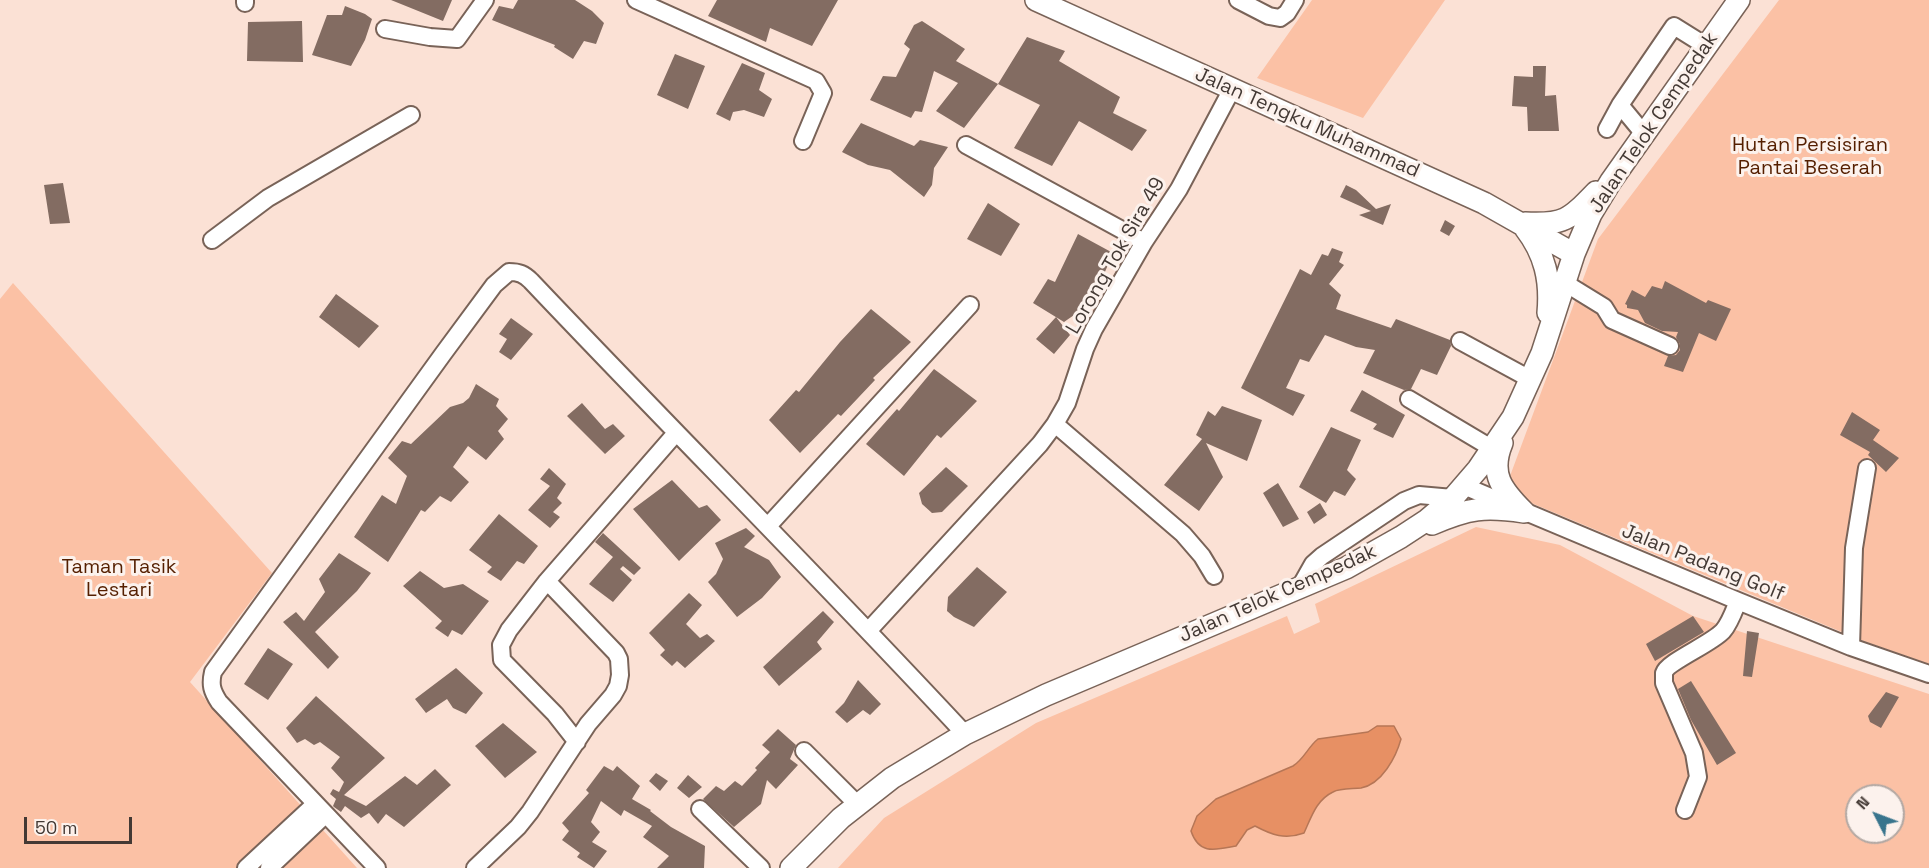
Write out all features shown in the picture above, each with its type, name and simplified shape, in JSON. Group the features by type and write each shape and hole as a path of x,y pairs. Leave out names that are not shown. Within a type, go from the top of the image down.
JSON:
{"main road":[{"name":"Jalan Tengku Muhammad","path":"1036,0 1442,183 1521,222 1574,254"},
{"name":"Jalan Telok Cempedak","path":"791,868 842,818 892,778 965,734 1046,695 1346,568 1427,520 1458,492 1493,449 1513,417 1542,353 1574,254 1591,214 1644,134 1739,0"},
{"path":"1521,222 1558,223 1570,216 1624,163"},
{"path":"1521,222 1540,250 1549,280 1549,299 1542,353"},
{"path":"1513,417 1499,450 1497,476 1509,497 1524,512"},
{"path":"1401,537 1461,512 1481,507 1497,507 1524,512"}],"street":[{"path":"385,29 457,39 485,0"},
{"path":"636,0 816,81 822,93 803,141"},
{"path":"1238,0 1269,16 1280,18 1287,13 1295,0"},
{"path":"1607,129 1620,105 1674,26 1706,46"},
{"name":"Lorong Tok Sira 49","path":"869,630 1040,444 1055,424 1067,403 1081,359 1094,329 1144,242 1184,182 1232,89"},
{"path":"1620,105 1644,134"},
{"path":"212,240 268,198 411,115"},
{"path":"966,145 1144,242"},
{"path":"377,868 219,702 210,683 213,672 274,586 488,294 501,277 509,272 517,272 531,281 869,630 965,734"},
{"path":"1565,283 1604,306 1612,320 1670,346"},
{"path":"768,526 970,305"},
{"path":"1460,341 1530,379"},
{"path":"1409,399 1493,449"},
{"path":"1055,424 1183,534 1202,556 1214,576"},
{"path":"577,742 555,714 502,660 500,653 504,637 548,581 676,433"},
{"path":"1851,646 1854,548 1867,468"},
{"name":"Jalan Padang Golf","path":"1300,587 1313,564 1322,556 1404,501 1419,495 1458,492 1524,512 1738,601 1929,674"},
{"path":"476,868 512,832 543,793 618,686 619,659 616,653 548,581"},
{"path":"1685,810 1698,777 1694,753 1664,683 1664,674 1668,666 1722,632 1730,621 1738,601"},
{"path":"804,751 858,805"},
{"path":"246,868 320,809"},
{"path":"268,868 320,809"},
{"path":"700,809 761,868"}],"green space":[{"path":"1312,0 1445,0 1363,118 1257,78"},
{"name":"Hutan Persisiran Pantai Beserah","path":"1779,0 1929,0 1929,664 1866,642 1519,498 1510,476 1598,239"},
{"name":"Taman Tasik Lestari","path":"13,283 272,573 190,682 357,868 0,868 0,299"},
{"path":"1476,527 1560,545 1693,616 1929,694 1929,868 838,868 884,818 1036,723 1287,616 1294,634 1320,622 1315,604"}],"shaded area":[{"path":"1377,726 1394,726 1401,739 1396,754 1387,769 1369,785 1339,790 1327,795 1315,810 1304,833 1279,836 1255,826 1247,830 1236,846 1215,849 1203,847 1194,839 1191,831 1197,816 1216,799 1293,766 1318,739 1368,732"}],"building":[{"path":"391,0 452,0 443,21"},
{"path":"518,0 575,0 592,11 604,23 596,44 584,41 573,59 554,47 555,45 492,20 499,6 513,9"},
{"path":"717,0 838,0 812,46 770,28 766,42 708,16"},
{"path":"345,6 372,19 365,40 351,66 312,55 327,15 342,15"},
{"path":"302,21 303,62 247,61 248,22"},
{"path":"922,21 965,49 956,61 998,84 964,128 936,111 958,83 934,71 922,112 915,111 911,118 870,100 883,76 896,77 910,49 904,44 914,25"},
{"path":"1027,37 1065,51 1059,61 1120,97 1113,113 1147,130 1132,151 1079,121 1052,166 1014,148 1040,105 998,84"},
{"path":"675,54 705,66 688,109 657,95"},
{"path":"742,63 765,73 759,90 772,99 764,117 744,110 733,112 730,121 716,114"},
{"path":"1533,66 1546,66 1545,96 1556,95 1559,131 1528,131 1527,107 1512,106 1514,76 1533,77"},
{"path":"861,123 914,146 920,140 948,147 934,168 932,185 924,197 890,170 868,165 842,152"},
{"path":"63,183 70,223 50,224 44,185"},
{"path":"1346,185 1356,190 1376,209 1391,204 1383,225 1359,215 1371,211 1340,197"},
{"path":"988,203 1020,224 1001,256 967,239"},
{"path":"1445,220 1455,226 1449,236 1440,231"},
{"path":"1078,234 1113,253 1096,293 1077,313 1064,322 1033,303 1048,279 1055,282"},
{"path":"1332,248 1343,252 1339,262 1344,265 1329,284 1341,295 1336,309 1391,328 1396,319 1450,340 1451,346 1437,375 1421,369 1411,389 1404,390 1363,373 1375,350 1356,347 1325,335 1309,362 1300,359 1286,388 1305,395 1293,416 1241,388 1300,269 1311,275 1322,254 1328,256"},
{"path":"1665,281 1706,303 1708,300 1731,309 1716,341 1699,333 1683,372 1664,366 1668,356 1676,355 1680,350 1676,337 1678,332 1662,331 1645,323 1638,310 1627,308 1625,304 1632,290 1645,297 1652,286 1662,289"},
{"path":"336,294 379,326 359,348 319,317"},
{"path":"871,309 911,342 873,378 875,380 841,416 838,414 800,453 769,420 796,390 799,392"},
{"path":"1056,317 1070,335 1054,354 1036,339"},
{"path":"511,318 533,334 511,360 499,352 507,339 499,334"},
{"path":"934,369 977,401 941,438 937,435 904,476 866,444 897,409 899,411"},
{"path":"476,384 499,399 496,406 508,419 498,431 504,439 486,460 468,446 453,467 469,482 451,502 440,496 425,512 421,510 388,562 354,537 382,495 396,504 407,476 388,458 402,441 411,444 450,407 463,403 469,398"},
{"path":"1362,390 1405,415 1393,438 1373,429 1377,424 1350,411"},
{"path":"582,403 605,429 613,424 625,436 605,454 567,416"},
{"path":"1222,406 1262,420 1247,461 1206,443 1223,477 1199,511 1164,485 1202,439 1196,435 1208,411 1215,416"},
{"path":"1852,412 1880,430 1873,440 1899,458 1886,472 1868,455 1870,452 1840,435"},
{"path":"1331,427 1361,440 1347,470 1356,479 1345,496 1334,491 1326,503 1299,487"},
{"path":"946,467 968,486 942,512 932,513 922,504 919,493"},
{"path":"549,468 566,484 557,498 562,503 553,512 560,517 550,528 528,510 550,486 540,479"},
{"path":"672,480 699,508 707,505 721,520 679,561 633,509"},
{"path":"1278,483 1299,519 1283,527 1263,493"},
{"path":"1320,503 1327,515 1314,524 1307,512"},
{"path":"499,514 538,546 524,564 517,561 501,581 487,572 492,567 469,550"},
{"path":"746,528 755,536 744,547 769,560 781,577 762,598 737,617 708,582 716,574 723,559 715,543"},
{"path":"603,533 641,568 634,575 623,566 620,569 632,580 613,602 589,584 613,557 595,542"},
{"path":"339,553 371,573 357,591 315,632 339,657 328,669 283,622 296,612 304,621 325,592 319,579"},
{"path":"977,567 1007,592 974,627 947,611 948,597"},
{"path":"420,571 444,588 463,584 489,601 462,635 452,630 448,637 435,628 442,621 403,586"},
{"path":"689,593 702,605 686,624 700,638 707,634 715,641 685,668 677,661 672,666 660,655 665,650 649,633"},
{"path":"823,611 834,622 817,642 822,649 779,686 763,667"},
{"path":"1693,616 1704,632 1655,661 1646,644"},
{"path":"1747,631 1759,633 1752,677 1743,676"},
{"path":"268,648 293,664 268,700 244,684"},
{"path":"456,668 483,693 466,714 453,708 447,699 426,713 415,699"},
{"path":"858,680 881,704 870,715 863,710 847,723 835,712 844,703"},
{"path":"1691,681 1736,753 1717,765 1691,720 1678,689"},
{"path":"1886,692 1899,697 1881,728 1870,722 1868,716"},
{"path":"316,696 385,758 344,795 366,806 405,776 417,785 435,769 451,785 404,827 386,814 378,824 369,813 361,818 345,806 341,812 333,806 336,799 330,794 333,789 339,792 344,782 331,768 340,757 320,742 314,745 305,739 297,743 286,728"},
{"path":"503,723 537,752 505,778 475,746"},
{"path":"778,729 796,745 790,759 798,765 776,789 767,780 761,804 734,827 703,799 716,786 724,791 735,781 742,786 770,752 762,745"},
{"path":"604,766 613,771 617,766 640,786 632,799 651,810 671,827 705,846 704,868 657,868 669,856 643,837 652,826 624,810 621,816 601,801 591,822 600,832 592,842 607,851 594,868 577,857 580,853 562,840 569,831 562,823 589,793 586,790"},
{"path":"656,773 668,781 660,791 649,781"},
{"path":"688,775 702,787 689,798 677,788"}]}
